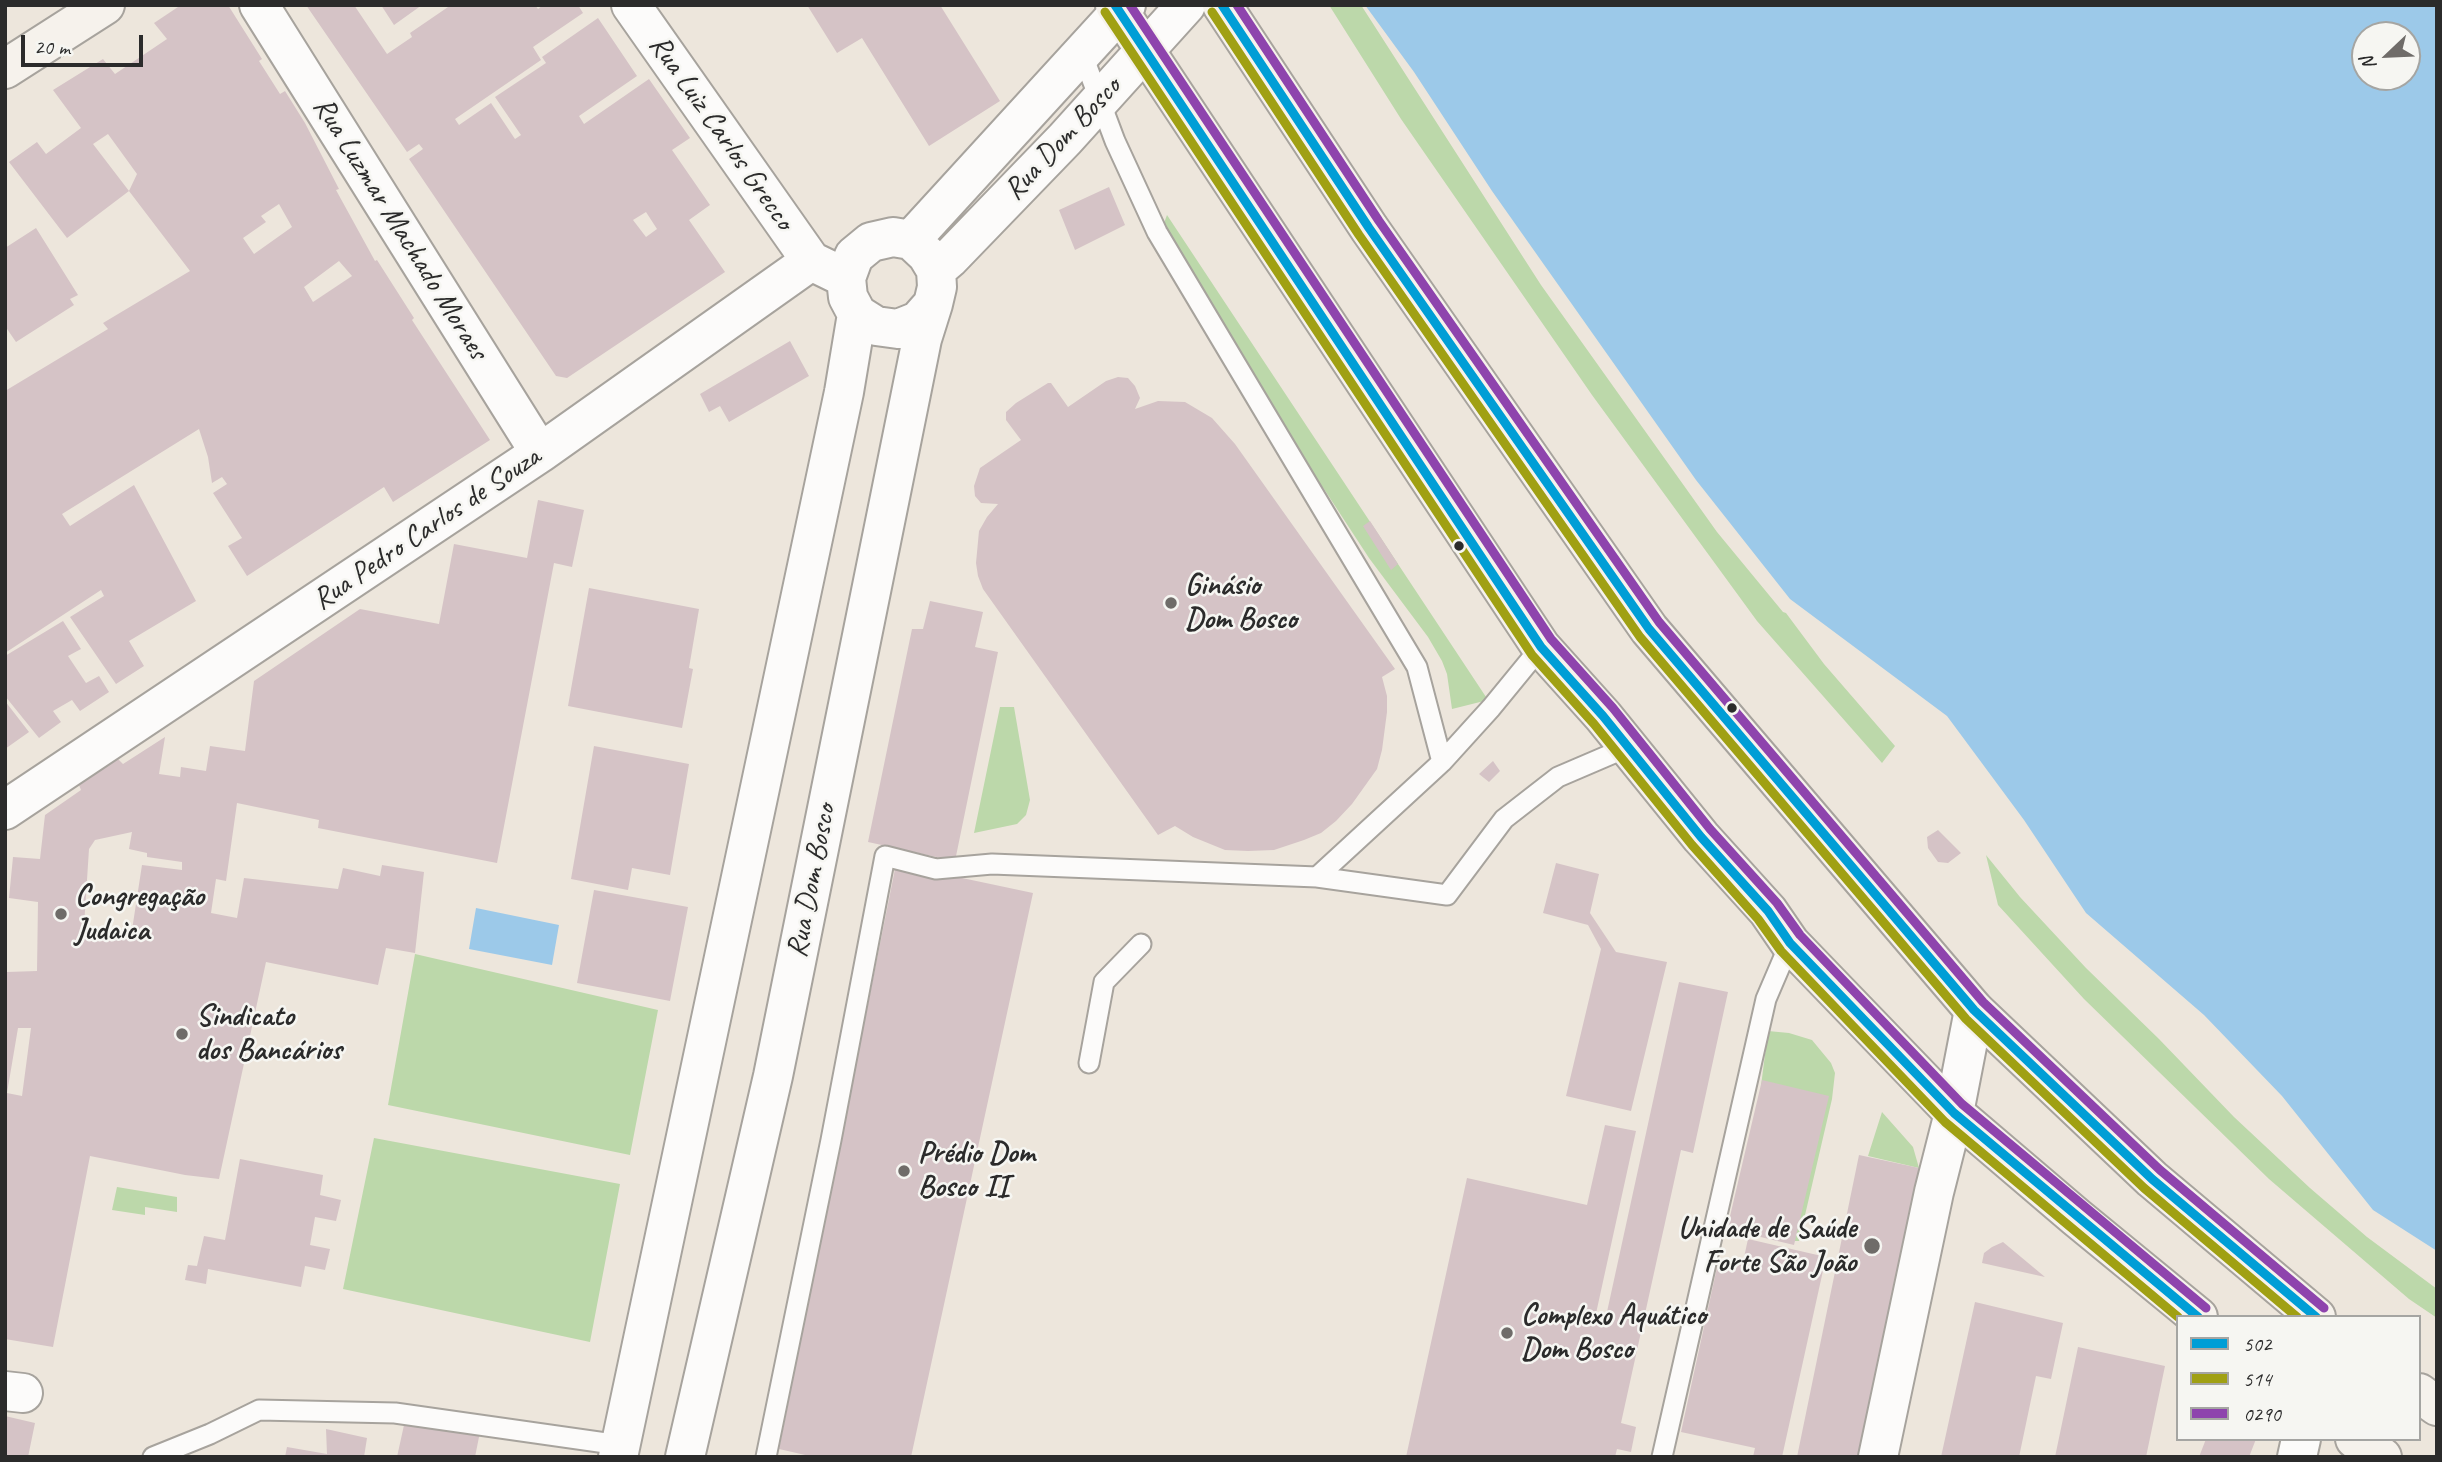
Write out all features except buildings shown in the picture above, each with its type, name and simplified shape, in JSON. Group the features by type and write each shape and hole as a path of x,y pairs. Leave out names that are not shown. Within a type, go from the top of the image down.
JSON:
{"main road":[{"path":"5,69 105,5"},
{"path":"1222,5 1369,228 1649,629 1974,1010 2152,1179 2314,1315"},
{"path":"1120,8 1541,647 1603,716 1701,837 1768,911 1790,943 1954,1113 2196,1315"},
{"path":"2421,1395 2437,1406"},
{"path":"2359,1441 2382,1457"}],"street":[{"name":"Rua Luzmar Machado Moraes","path":"259,5 540,453"},
{"name":"Rua Luiz Carlos Grecco","path":"631,5 811,261"},
{"name":"Rua Dom Bosco","path":"685,1457 773,1076 934,287 950,258 1101,100 1186,5"},
{"name":"Rua Dom Bosco","path":"911,240 1120,8"},
{"path":"893,237 911,240 927,255 934,287 918,321 898,329 876,327 857,314 848,297 846,278 854,256 871,242 893,237"},
{"name":"Rua Pedro Carlos de Souza","path":"5,810 540,453 811,261"},
{"path":"811,261 846,278"},
{"path":"619,1451 844,392 857,314"},
{"path":"1878,1457 1974,1010"}],"lane":[{"path":"1082,53 1115,141 1157,232 1417,667 1442,762"},
{"path":"1317,877 1442,762 1541,647"},
{"path":"766,1457 831,1140 885,856 936,869 992,864 1317,877 1447,895 1504,819 1558,777 1628,747"},
{"path":"1662,1457 1766,999 1790,943"},
{"path":"1089,1063 1104,982 1141,944"},
{"path":"153,1457 259,1410 396,1413 619,1451"}],"green space":[{"path":"1329,5 1361,5 1541,285 1717,532 1786,613 1824,664 1895,746 1882,763 1757,621 1592,395 1401,119"},
{"path":"1167,215 1488,700 1452,709 1447,674 1442,661 1324,489 1281,436 1164,223"},
{"path":"1000,707 1014,707 1030,800 1026,815 1017,824 974,833"},
{"path":"1986,855 2020,897 2086,968 2234,1117 2367,1237 2437,1289 2437,1318 2409,1299 2269,1179 2084,999 1998,905"},
{"path":"415,954 658,1010 630,1155 388,1105"},
{"path":"1768,1031 1789,1033 1812,1040 1831,1063 1835,1073 1832,1099 1799,1241 1795,1241 1761,1086"},
{"path":"1882,1112 1913,1147 1919,1168 1868,1156"},
{"path":"374,1138 620,1184 590,1342 343,1289"},
{"path":"117,1187 177,1197 177,1212 145,1207 145,1215 112,1210"}],"water":[{"path":"1365,5 2437,5 2437,1251 2373,1210 2282,1096 2204,1015 2086,913 2024,820 1947,716 1790,599 1696,480 1492,191 1414,72"},
{"path":"476,908 559,925 552,965 469,949"}],"transit line":[{"name":"502","path":"1115,5 1541,647 1603,716 1701,837 1768,911 1790,943 1954,1113 2196,1315"},
{"name":"0290","path":"1130,5 1551,639 1613,708 1710,829 1777,903 1800,935 1962,1104 2206,1308"},
{"name":"502","path":"1222,5 1369,228 1649,629 1974,1010 2152,1179 2314,1315"},
{"name":"0290","path":"1237,5 1379,221 1659,622 1983,1002 2160,1170 2324,1308"},
{"name":"514","path":"1105,12 1532,655 1594,724 1692,845 1758,919 1781,951 1945,1122 2176,1315"},
{"name":"514","path":"1212,12 1359,235 1640,637 1966,1019 2144,1188 2295,1315"}],"place":[{"name":"Ginásio Dom Bosco","path":"1171,603"},
{"name":"Congregação Judaica","path":"61,914"},
{"name":"Sindicato dos Bancários","path":"182,1034"},
{"name":"Prédio Dom Bosco II","path":"904,1171"},
{"name":"Unidade de Saúde Forte São João","path":"1872,1246"},
{"name":"Complexo Aquático Dom Bosco","path":"1507,1333"}]}
